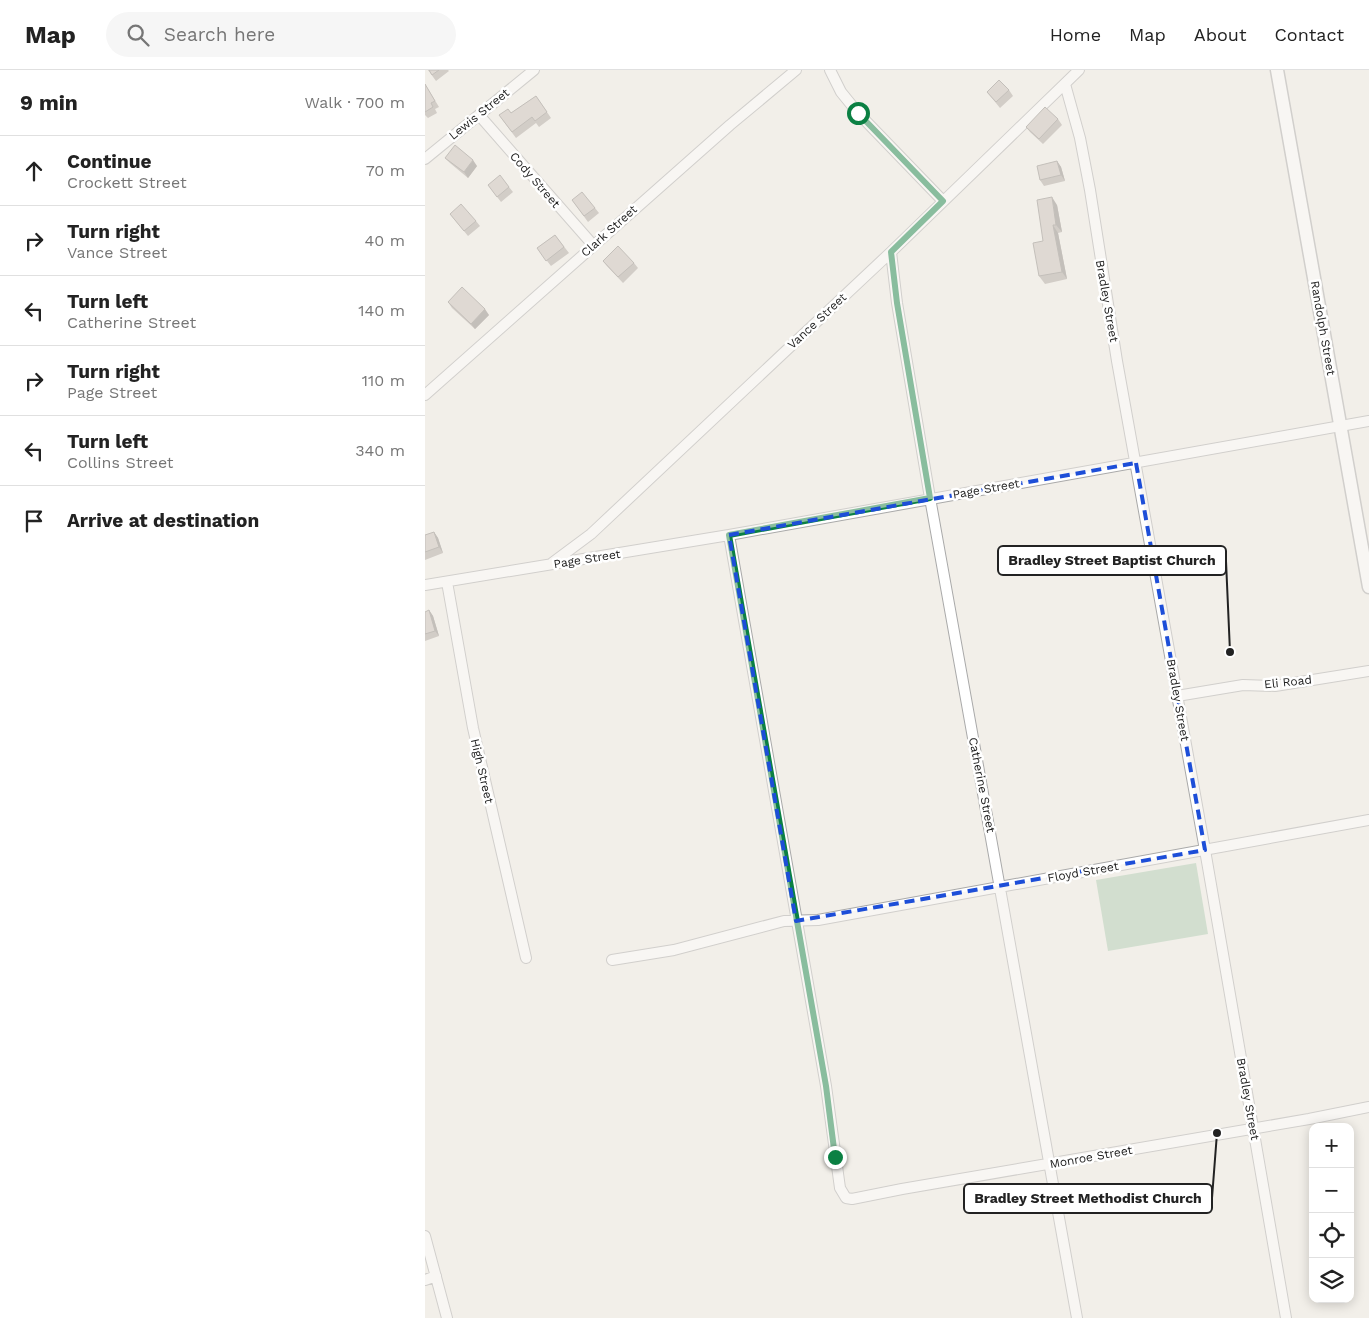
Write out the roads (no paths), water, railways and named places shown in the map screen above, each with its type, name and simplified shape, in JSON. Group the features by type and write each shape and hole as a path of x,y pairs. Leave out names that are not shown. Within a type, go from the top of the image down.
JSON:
{"street":[{"name":"Lewis Street","path":"425,159 534,70"},
{"name":"Clark Street","path":"425,395 593,245 796,70"},
{"path":"829,70 841,92 858,113 943,201"},
{"name":"Vance Street","path":"550,565 591,534 891,252 1079,70"},
{"name":"Randolph Street","path":"1277,70 1369,587"},
{"name":"Bradley Street","path":"1065,84 1081,138 1286,1318"},
{"name":"Cody Street","path":"479,115 593,245"},
{"name":"Catherine Street","path":"891,252 897,303 930,498 1077,1318"},
{"name":"Page Street","path":"425,586 729,535 1369,421"},
{"name":"Monroe Street","path":"729,535 826,1086 842,1193 852,1200 902,1188 1309,1120 1369,1107"},
{"name":"High Street","path":"447,582 473,728 525,958"},
{"name":"Eli Road","path":"1177,696 1243,685 1275,686 1369,671"},
{"name":"Floyd Street","path":"796,921 818,920 1369,820"},
{"path":"612,960 674,950 734,936 777,923 796,921"},
{"path":"425,1236 447,1318"},
{"path":"425,1280 436,1276"}],"place":[{"name":"Bradley Street Baptist Church","path":"1230,652"},
{"name":"Bradley Street Methodist Church","path":"1217,1133"}]}
